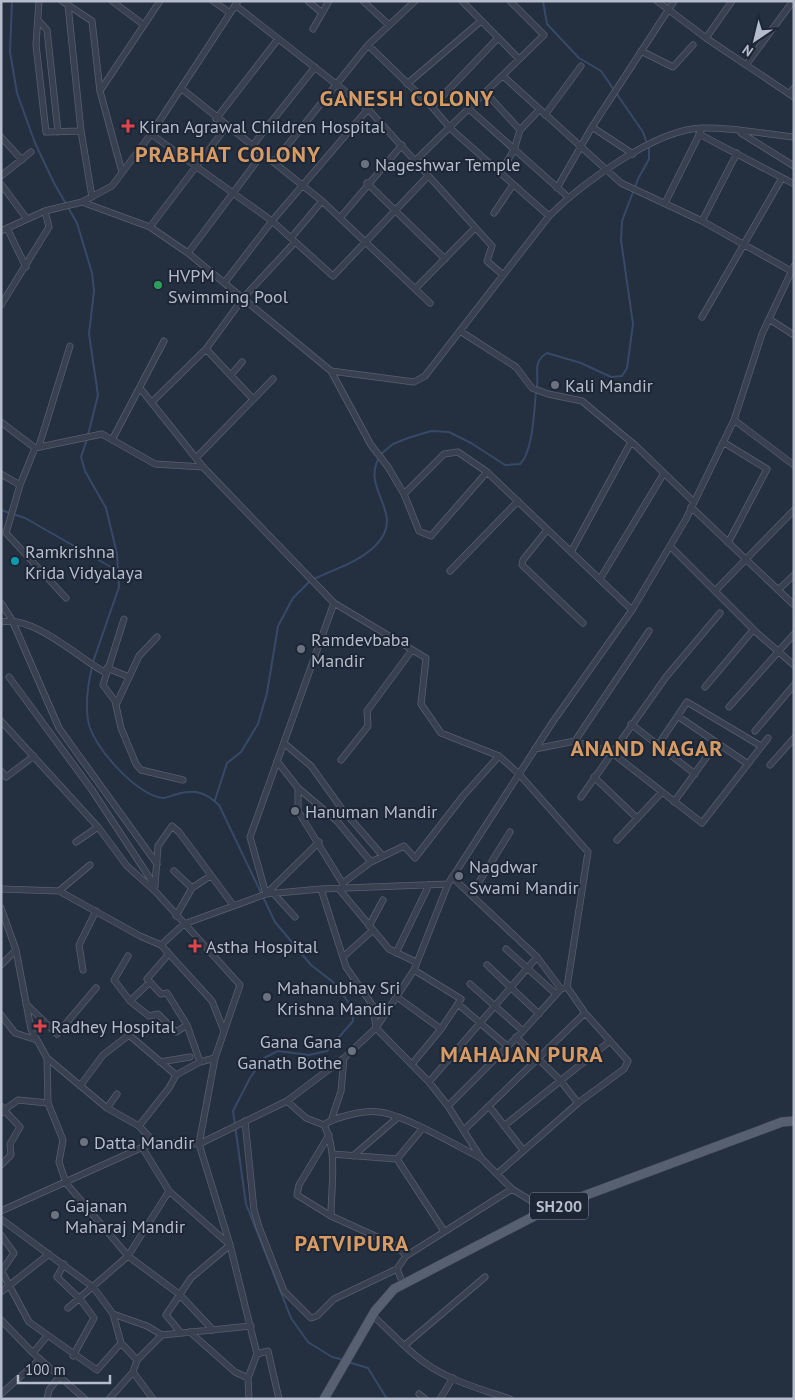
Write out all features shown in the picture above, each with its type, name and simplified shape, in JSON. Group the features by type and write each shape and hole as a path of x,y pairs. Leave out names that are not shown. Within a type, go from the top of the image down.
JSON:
{"main road":[{"name":"SH200","path":"324,1399 372,1316 394,1289 546,1210 782,1122 794,1121"}],"street":[{"path":"38,1 39,21 36,45 46,132 81,131"},
{"path":"62,1 92,21 100,91 122,172"},
{"path":"112,1 144,25"},
{"path":"100,91 160,1"},
{"path":"213,1 230,13"},
{"path":"308,1 322,13"},
{"path":"313,29 328,1"},
{"path":"363,1 388,25"},
{"path":"274,162 338,85 368,45 415,1"},
{"path":"462,1 519,59"},
{"path":"416,160 451,128 544,35 510,1"},
{"path":"657,1 706,38 791,96 794,88"},
{"path":"557,188 592,127 627,76 674,1"},
{"path":"706,38 732,1"},
{"path":"746,65 793,1"},
{"path":"26,267 4,229 45,211 80,202 112,186 182,89 236,3 278,39 368,109 492,246 487,261 502,274"},
{"path":"68,5 81,131 92,197"},
{"path":"39,21 47,30 58,132"},
{"path":"407,84 481,21"},
{"path":"432,107 498,38"},
{"path":"216,119 278,39"},
{"path":"368,45 451,128 549,216"},
{"path":"641,51 673,67 693,45"},
{"path":"545,116 581,66"},
{"path":"254,145 315,67"},
{"path":"1,1211 154,1142 200,1144 222,1131 287,1102 344,1058 376,1028 414,970 452,877 535,749 632,610 670,546 734,420 756,350 792,269 702,221 621,183 608,169 545,116 503,76"},
{"path":"182,89 216,119 254,145 322,201 430,303"},
{"path":"486,93 520,130"},
{"path":"225,282 302,184 368,109"},
{"path":"469,109 568,197"},
{"path":"500,173 514,150 520,130 539,110"},
{"path":"150,227 227,126"},
{"path":"592,127 633,154"},
{"path":"664,202 702,128"},
{"path":"331,371 414,382 424,376 549,216 568,197 639,150 664,138 702,128 794,137"},
{"path":"738,131 794,166"},
{"path":"151,134 272,221 333,276 428,176"},
{"path":"699,134 794,184"},
{"path":"1,138 22,160"},
{"path":"340,218 402,145"},
{"path":"1,176 31,152"},
{"path":"188,253 262,153"},
{"path":"702,221 737,153"},
{"path":"702,317 782,178"},
{"path":"1,184 27,219"},
{"path":"368,184 445,259"},
{"path":"494,213 514,184"},
{"path":"291,238 322,201"},
{"path":"80,202 150,227 188,253 244,297 331,371 371,445 388,466 404,494 419,532 431,536 487,472"},
{"path":"1,305 49,227 45,211"},
{"path":"415,289 476,228"},
{"path":"152,402 206,349 244,297 295,242 291,238"},
{"path":"769,320 794,335"},
{"path":"460,332 516,367 532,388 548,394 582,401 631,442 664,473 728,542 794,605"},
{"path":"112,440 164,341"},
{"path":"1,538 6,533 20,485 36,447 70,346"},
{"path":"206,349 253,399"},
{"path":"231,375 242,362"},
{"path":"196,458 273,379"},
{"path":"140,388 203,468 334,603 426,658 421,704 442,733 499,756 519,774 588,852 564,988 448,1106"},
{"path":"734,420 794,465"},
{"path":"1,422 36,447 102,434 155,464 203,468"},
{"path":"571,552 631,442"},
{"path":"723,442 767,469 728,542"},
{"path":"404,494 444,454 450,451 458,452 487,472 632,610"},
{"path":"600,579 664,473"},
{"path":"1,474 20,485"},
{"path":"450,571 518,502"},
{"path":"715,592 794,510"},
{"path":"547,530 523,560 522,565 583,623"},
{"path":"6,533 66,598"},
{"path":"670,546 753,630 794,665"},
{"path":"778,590 794,575"},
{"path":"1,603 12,620 59,728 157,864"},
{"path":"296,917 268,894 250,837 285,744 334,603"},
{"path":"581,798 611,752 666,677 720,613"},
{"path":"1,622 12,620 29,624 88,662 105,670 130,677"},
{"path":"124,620 105,670 104,685 116,705 121,728 136,764 141,770 183,780"},
{"path":"705,688 753,630"},
{"path":"575,741 649,631"},
{"path":"728,707 794,634"},
{"path":"116,705 139,656 157,637"},
{"path":"340,760 368,726 367,711 412,650"},
{"path":"9,676 92,790 155,889 176,916 240,985 216,1058 200,1144 230,1245 257,1354 248,1378 248,1398"},
{"path":"755,730 794,685"},
{"path":"658,745 687,702 761,746"},
{"path":"679,716 716,744 748,764"},
{"path":"1,721 98,827 127,866 155,889"},
{"path":"631,724 696,774"},
{"path":"535,749 575,741 611,752 702,823 768,738"},
{"path":"770,765 794,738"},
{"path":"285,744 311,766 342,810 382,855"},
{"path":"674,802 716,744"},
{"path":"1,771 6,777 34,756"},
{"path":"341,887 371,862 404,846 415,858 463,796 499,756"},
{"path":"277,761 298,788 337,821 371,862"},
{"path":"594,778 637,818"},
{"path":"298,788 298,812 318,842 341,887 389,949 416,962"},
{"path":"616,840 662,792"},
{"path":"155,889 158,846 172,826 180,832 210,876 233,905"},
{"path":"76,842 98,827"},
{"path":"471,895 510,832"},
{"path":"268,894 318,842"},
{"path":"59,891 90,865"},
{"path":"174,871 192,888"},
{"path":"176,916 192,888 210,876"},
{"path":"452,877 537,957 627,1059 627,1065 578,1103 522,1150 497,1174"},
{"path":"162,945 184,924 268,894 341,887 448,884"},
{"path":"396,953 429,885"},
{"path":"1,889 59,891 140,936 162,945 212,1001 224,1032"},
{"path":"321,889 346,967 373,1006 376,1028 414,1063 448,1106 481,1158 512,1189 546,1210"},
{"path":"343,957 371,928 383,900"},
{"path":"1,908 4,924 16,950 30,1029 47,1058 107,1108 139,1126 154,1142"},
{"path":"82,970 79,945 96,911"},
{"path":"506,949 556,994"},
{"path":"1,965 16,950"},
{"path":"167,951 167,956 147,979 161,994 167,992 187,1025 200,1062"},
{"path":"128,956 114,980 130,1001 149,1016 158,1014 176,1032 187,1025"},
{"path":"429,1082 537,957"},
{"path":"487,965 539,1014"},
{"path":"414,970 461,999 441,1030 414,1063"},
{"path":"130,1001 150,982"},
{"path":"470,984 523,1030"},
{"path":"26,1004 57,1034 96,988"},
{"path":"397,996 441,1030"},
{"path":"458,1004 507,1046"},
{"path":"464,1130 585,1013"},
{"path":"1,1015 15,1033 37,1040"},
{"path":"80,1086 103,1055 129,1035 176,1074"},
{"path":"516,1037 560,1080 578,1103"},
{"path":"504,1126 610,1040"},
{"path":"160,1062 190,1057"},
{"path":"47,1058 48,1103 63,1140 59,1162 66,1183 128,1256 180,1294 213,1330"},
{"path":"139,1126 169,1088 176,1074 200,1062 216,1058"},
{"path":"332,1118 342,1091 344,1058"},
{"path":"107,1108 117,1094"},
{"path":"1,1165 11,1155 10,1144 20,1127 2,1110 18,1100 48,1103"},
{"path":"287,1102 306,1118 324,1124 329,1135 332,1154 331,1216"},
{"path":"489,1106 522,1150"},
{"path":"324,1124 332,1118 379,1112 422,1129 481,1158"},
{"path":"353,1156 397,1118"},
{"path":"243,1122 254,1210 281,1284 289,1298 314,1318 334,1299 397,1269 406,1256 512,1189"},
{"path":"397,1159 422,1129"},
{"path":"329,1135 299,1185 297,1195 331,1216 397,1246 406,1256"},
{"path":"142,1147 169,1191 230,1245"},
{"path":"332,1154 397,1159"},
{"path":"397,1159 444,1231"},
{"path":"68,1308 128,1256 169,1191"},
{"path":"1,1219 93,1287 113,1314 121,1344 137,1360"},
{"path":"1,1235 14,1253 2,1272 29,1322 73,1356 97,1370 121,1344"},
{"path":"181,1333 166,1315 191,1278 230,1245"},
{"path":"1,1292 49,1254"},
{"path":"64,1264 57,1278 80,1299 94,1318 73,1356"},
{"path":"397,1269 403,1284"},
{"path":"405,1345 485,1277"},
{"path":"113,1314 148,1326 162,1335 251,1326"},
{"path":"372,1316 421,1360 493,1396 510,1399"},
{"path":"1,1320 33,1353 85,1399"},
{"path":"1,1332 7,1326"},
{"path":"190,1332 235,1372 248,1378"},
{"path":"109,1399 133,1372 137,1360 162,1335"},
{"path":"33,1353 48,1336"},
{"path":"257,1354 268,1351 279,1399"},
{"path":"1,1394 40,1359"},
{"path":"133,1372 153,1399"},
{"path":"47,1399 49,1390 59,1377"},
{"path":"440,1399 454,1378"},
{"path":"419,1394 425,1399"}],"waterway":[{"path":"12,1 10,52 17,93 35,143 54,183 77,223 92,273 94,291 89,334 98,395 88,435"},
{"path":"537,387 539,360 547,353 581,363 611,377 622,376 627,368 633,324 621,240 622,221 638,179 649,159 649,149 643,132 601,71 579,58 547,24 543,1"},
{"path":"381,454 393,444 408,438 431,431 449,432 471,443 505,465 520,464 528,450 536,392"},
{"path":"87,439 81,457 85,471 106,508 117,554 119,587 93,662"},
{"path":"314,579 367,553 383,535 387,524 386,513 375,481 375,470 379,458"},
{"path":"1,510 25,518 118,571"},
{"path":"215,800 227,763 241,752 258,724 267,693 278,626 293,598 310,581"},
{"path":"92,667 87,693 88,720 97,742 106,755 129,779 152,795 163,798 181,793 198,792 219,805 275,922 311,965 333,982 352,1007 353,1021 327,1051 309,1055 278,1051 264,1058 250,1078 233,1111 246,1204 291,1318 308,1342 332,1357 344,1360"},
{"path":"348,1362 368,1368 387,1399"}],"place":[{"name":"Kiran Agrawal Children Hospital","path":"128,126"},
{"name":"Nageshwar Temple","path":"365,164"},
{"name":"HVPM Swimming Pool","path":"158,285"},
{"name":"Kali Mandir","path":"555,385"},
{"name":"Ramkrishna Krida Vidyalaya","path":"15,561"},
{"name":"Ramdevbaba Mandir","path":"301,649"},
{"name":"Hanuman Mandir","path":"295,811"},
{"name":"Nagdwar Swami Mandir","path":"459,876"},
{"name":"Astha Hospital","path":"195,946"},
{"name":"Mahanubhav Sri Krishna Mandir","path":"267,997"},
{"name":"Radhey Hospital","path":"40,1026"},
{"name":"Gana Gana Ganath Bothe","path":"352,1051"},
{"name":"Datta Mandir","path":"84,1142"},
{"name":"Gajanan Maharaj Mandir","path":"55,1215"}],"district":[{"name":"GANESH COLONY","path":"407,98"},
{"name":"PRABHAT COLONY","path":"228,154"},
{"name":"ANAND NAGAR","path":"647,748"},
{"name":"MAHAJAN PURA","path":"522,1054"},
{"name":"PATVIPURA","path":"352,1243"}]}
